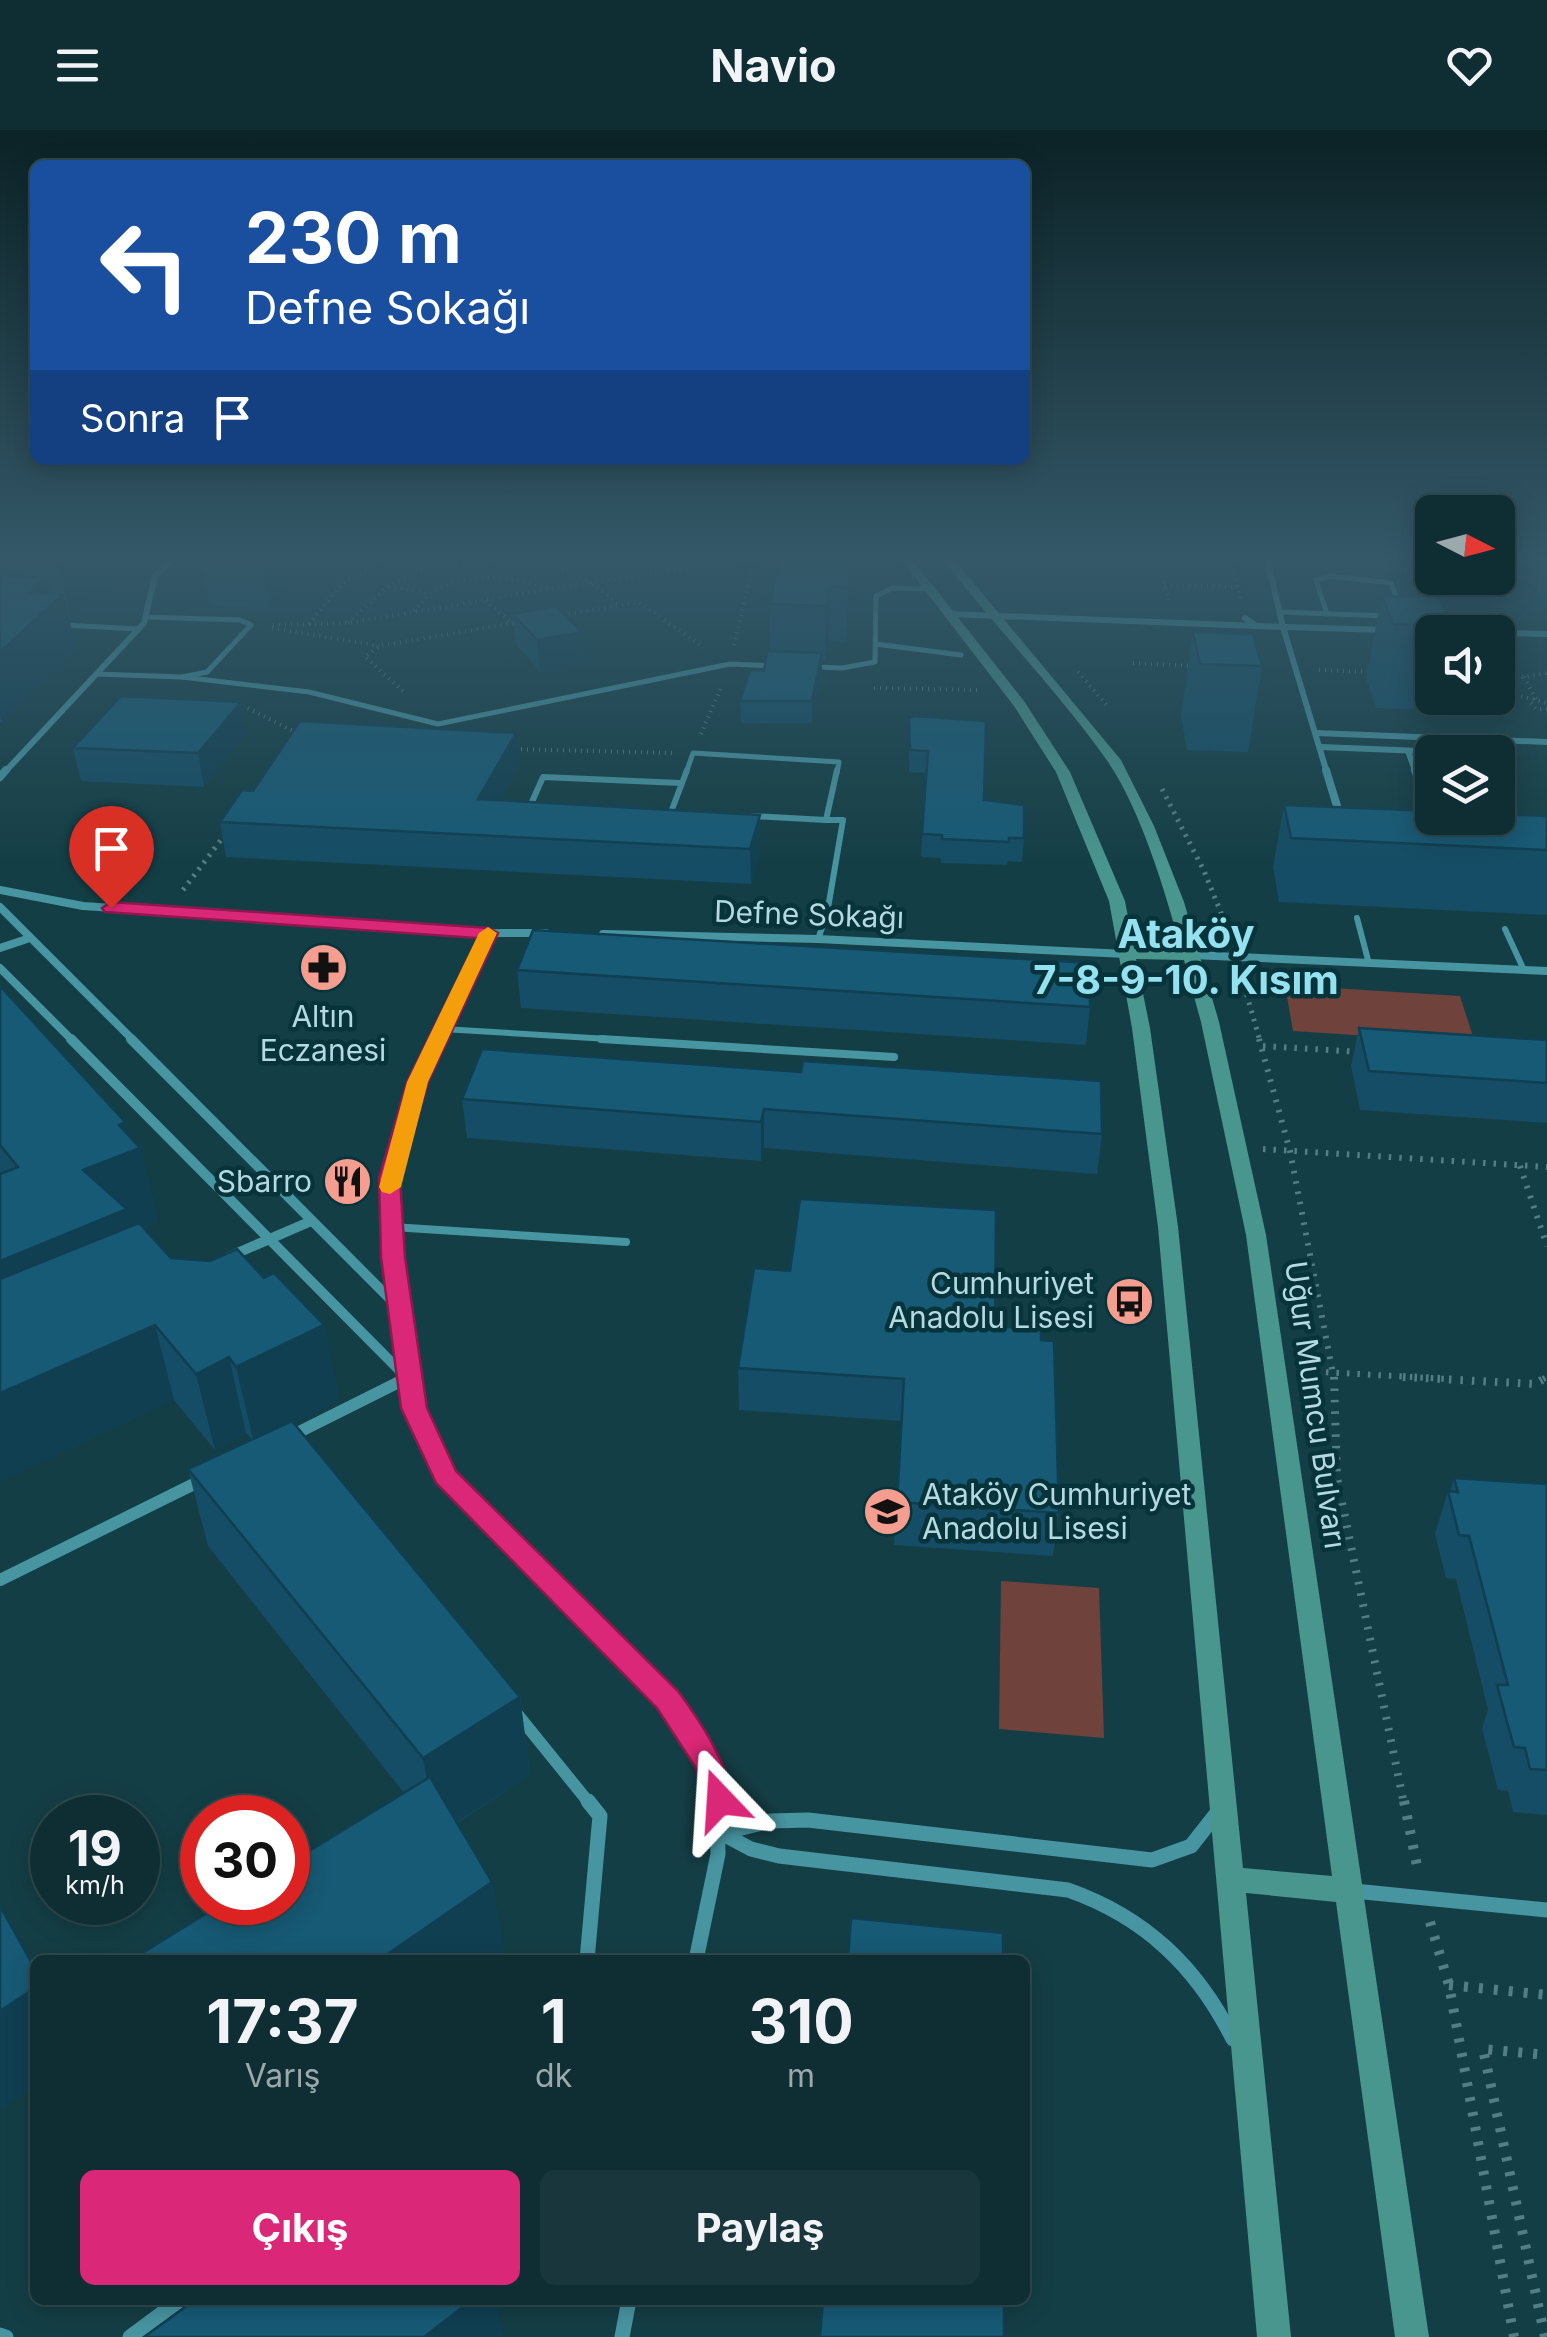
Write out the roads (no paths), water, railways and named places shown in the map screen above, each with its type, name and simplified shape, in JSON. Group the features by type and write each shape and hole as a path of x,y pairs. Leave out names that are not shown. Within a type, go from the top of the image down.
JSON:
{"main road":[{"path":"985,661 1062,772 1117,901 1141,1028 1168,1226 1274,2337"},
{"name":"Uğur Mumcu Bulvarı","path":"1032,661 1114,760 1147,826 1192,955 1237,1147 1256,1236 1412,2337"},
{"path":"1126,954 1192,955"},
{"path":"1231,1879 1348,1890"}],"street":[{"path":"0,777 108,661"},
{"path":"1294,661 1346,834"},
{"path":"1316,733 1545,742 1547,752"},
{"path":"1321,747 1415,751"},
{"path":"1408,751 1415,769"},
{"path":"0,890 83,906 489,933 568,934"},
{"path":"0,908 309,1222 400,1308"},
{"path":"489,933 418,1082 390,1178 400,1308 414,1408 445,1476 667,1700 692,1732 711,1767 720,1800 721,1833 697,1955"},
{"name":"Defne Sokağı","path":"587,934 818,939 1126,954"},
{"path":"0,948 27,939"},
{"path":"1192,955 1547,971"},
{"path":"0,968 410,1378"},
{"path":"215,1262 309,1222"},
{"path":"270,1446 410,1378"},
{"path":"0,1580 220,1471"},
{"path":"512,1708 600,1816 587,1955"},
{"path":"721,1833 770,1821 808,1820 1152,1860 1191,1846 1205,1834 1224,1802"},
{"path":"721,1833 750,1849 779,1856 1068,1890 1098,1898 1130,1916 1187,1966 1210,1995 1247,2068"},
{"path":"1348,1890 1547,1910"},
{"path":"130,2337 173,2305"},
{"path":"622,2337 628,2305"}],"lane":[{"path":"182,677 207,672 217,661"},
{"path":"805,667 842,668 876,661"},
{"path":"96,674 182,677 310,692 438,724 730,664 786,666"},
{"path":"671,812 693,754 839,762 826,820"},
{"path":"548,805 530,804 544,776 680,783"},
{"path":"653,811 690,813"},
{"path":"748,816 844,820 827,914 818,939"},
{"path":"1357,918 1368,960"},
{"path":"1505,929 1523,968"},
{"path":"443,1029 894,1057"},
{"path":"392,1227 626,1242"}],"place":[{"name":"Altın Eczanesi","path":"323,968"},
{"name":"Sbarro","path":"347,1182"},
{"name":"Cumhuriyet Anadolu Lisesi","path":"1129,1301"},
{"name":"Ataköy Cumhuriyet Anadolu Lisesi","path":"887,1512"}],"district":[{"name":"Ataköy 7-8-9-10. Kısım","path":"1186,957"}]}
